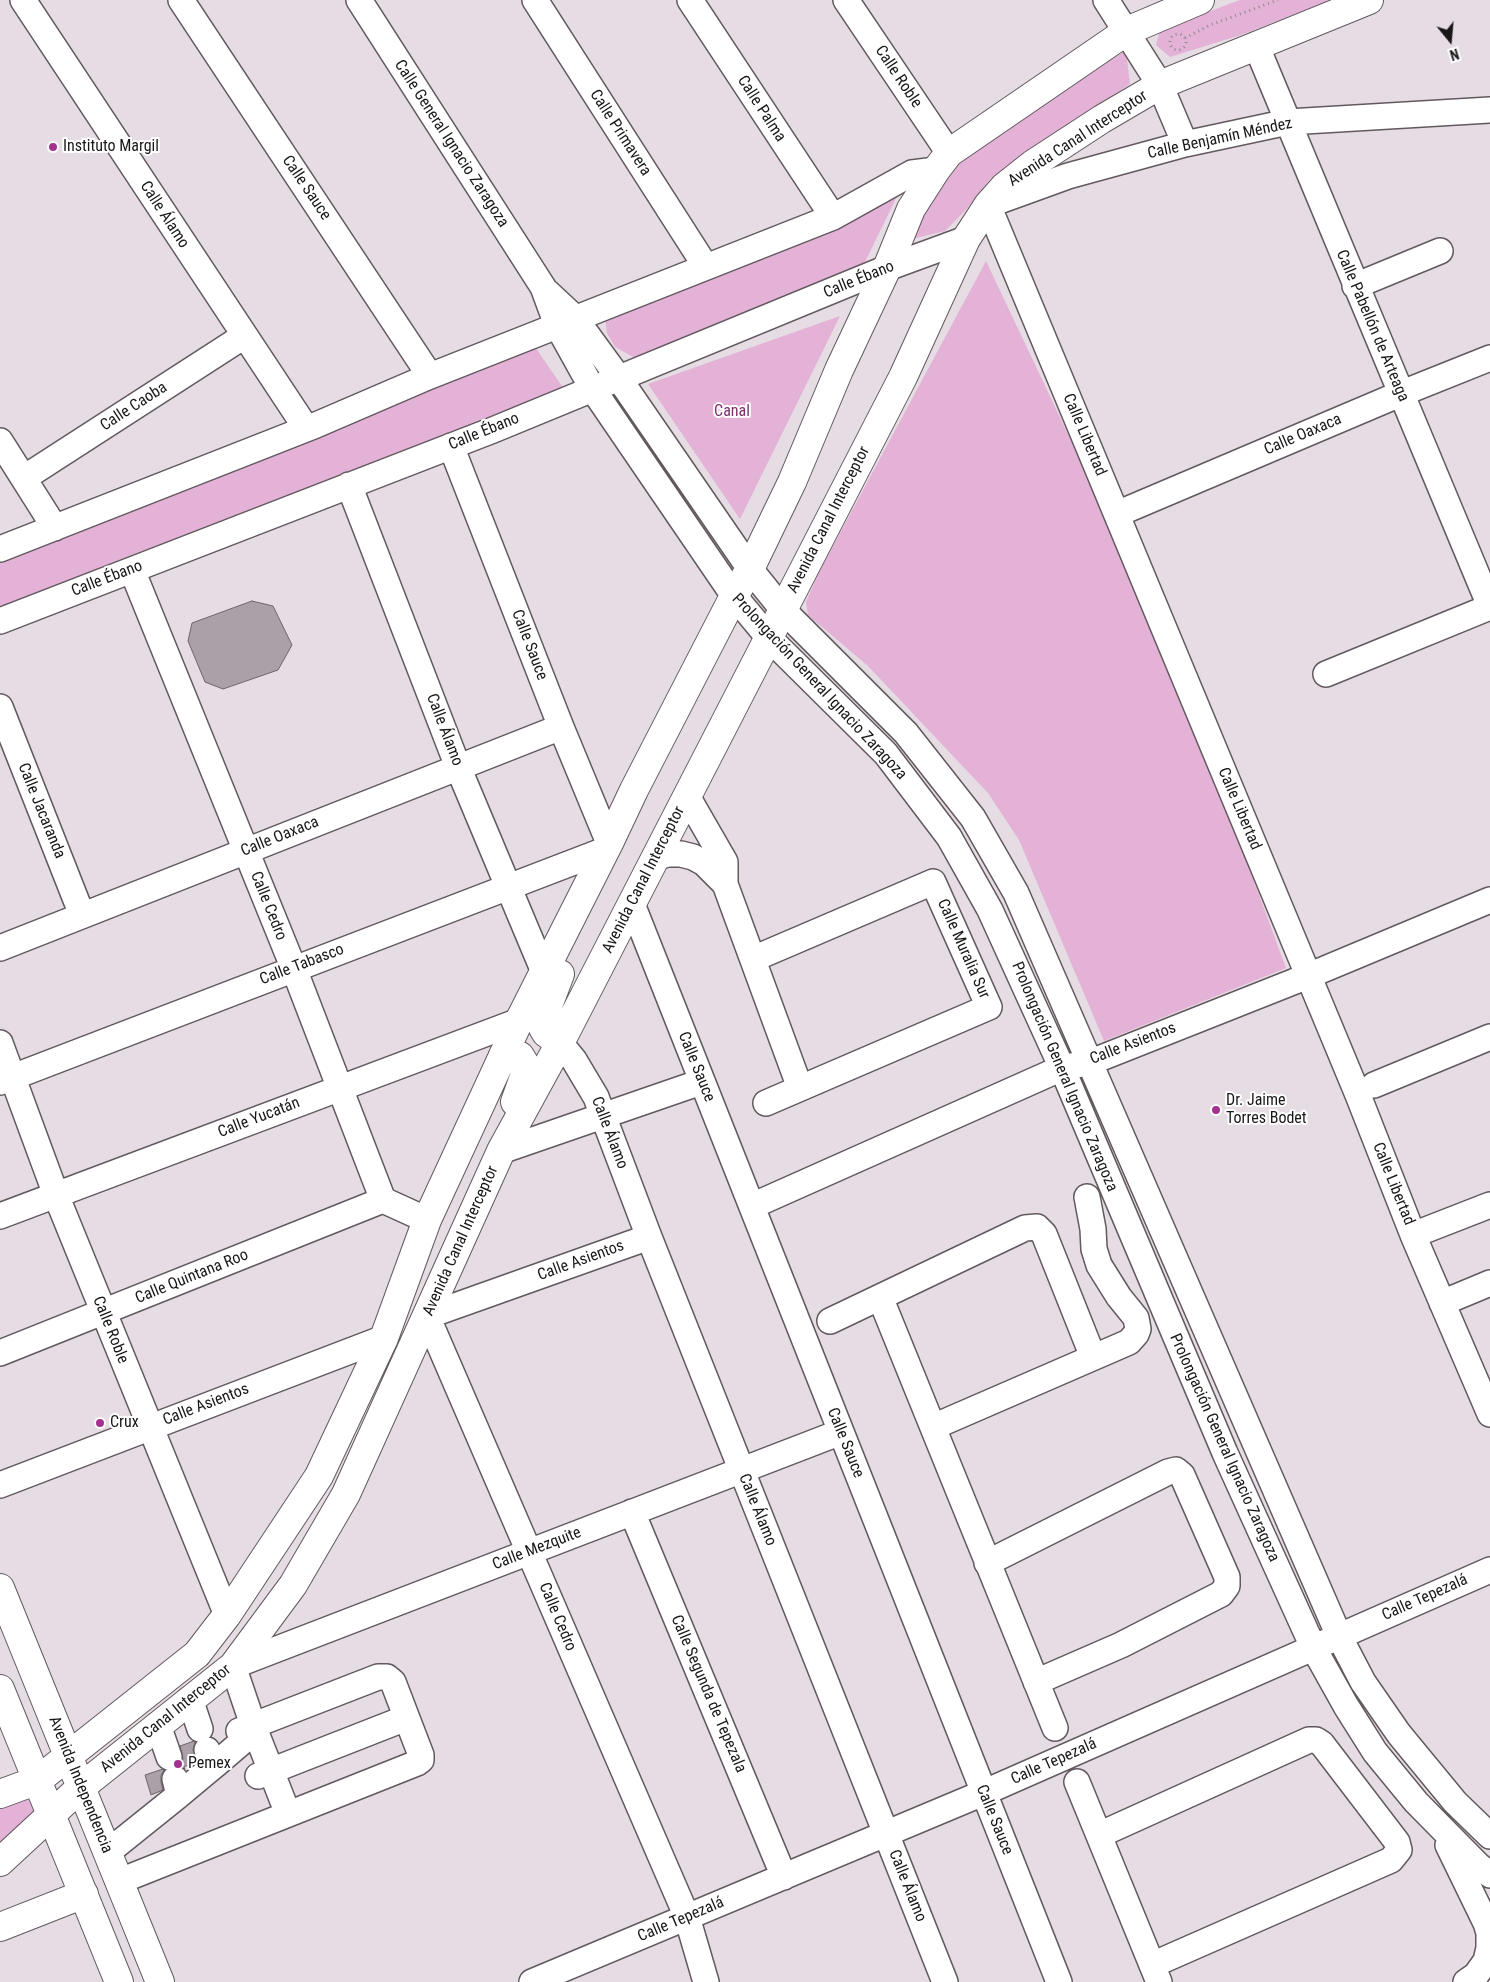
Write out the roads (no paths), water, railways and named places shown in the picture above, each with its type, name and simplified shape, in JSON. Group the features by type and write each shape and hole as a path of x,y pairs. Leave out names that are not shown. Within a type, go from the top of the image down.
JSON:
{"main road":[{"name":"Avenida Canal Interceptor","path":"0,1794 38,1780 197,1654 226,1615 318,1476 384,1338 427,1220 504,1053 634,790 734,596 750,569 792,482 839,370 887,268 911,209 943,162 1126,30 1200,0"},
{"name":"Avenida Canal Interceptor","path":"0,1862 80,1788 226,1671 293,1585 346,1494 501,1151 560,1043 903,377 966,239 988,205 1004,187 1033,164 1102,119 1160,85 1369,0"},
{"path":"560,1043 546,1033 543,1028 546,1011 571,945 579,902"},
{"path":"501,1151 506,1126 524,1077 526,1066 520,1056 512,1052 504,1053"},
{"name":"Avenida Independencia","path":"0,1588 160,1982"},
{"path":"0,1689 119,1982"},
{"path":"0,1927 84,1894"}],"street":[{"name":"Calle Álamo","path":"23,0 306,428"},
{"name":"Calle Sauce","path":"181,0 430,376"},
{"name":"Calle General Ignacio Zaragoza","path":"359,0 566,322"},
{"name":"Calle Primavera","path":"534,0 706,267"},
{"name":"Calle Palma","path":"690,0 832,217"},
{"name":"Calle Roble","path":"846,0 943,162"},
{"path":"1106,0 1160,85 1185,144"},
{"name":"Calle Pabellón de Arteaga","path":"1256,45 1490,606"},
{"name":"Calle Benjamín Méndez","path":"988,205 1068,176 1185,144 1288,122 1490,110"},
{"path":"0,549 832,217 912,173 943,162"},
{"name":"Calle Libertad","path":"988,205 1308,976 1413,1235 1490,1413"},
{"name":"Calle Ébano","path":"0,621 451,446 887,268 966,239"},
{"path":"1355,286 1440,251"},
{"name":"Prolongación General Ignacio Zaragoza","path":"566,322 618,377 750,569 783,610 906,733 973,818 1016,893 1339,1636 1363,1682 1399,1734 1455,1802 1490,1836"},
{"name":"Prolongación General Ignacio Zaragoza","path":"566,322 592,388 734,596 769,638 886,754 949,837 990,910 1062,1068 1225,1453 1313,1647 1346,1706 1375,1752 1439,1827 1490,1875"},
{"name":"Calle Caoba","path":"24,478 244,336"},
{"name":"Calle Oaxaca","path":"1117,514 1400,394 1490,358"},
{"path":"0,441 55,528"},
{"name":"Calle Sauce","path":"451,446 607,847"},
{"name":"Calle Álamo","path":"349,485 458,766 544,972"},
{"name":"Calle Cedro","path":"132,570 294,969 383,1200"},
{"path":"1326,674 1490,606"},
{"name":"Calle Jacaranda","path":"0,707 82,915"},
{"name":"Calle Oaxaca","path":"0,948 561,727"},
{"path":"687,796 725,862 725,884 800,1088"},
{"name":"Calle Tabasco","path":"6,1080 607,847"},
{"path":"656,857 668,854 681,854 693,857 704,863 725,884"},
{"name":"Calle Muralia Sur","path":"753,959 933,882 989,1007 766,1103"},
{"name":"Calle Asientos","path":"752,1206 1062,1068 1091,1062 1308,976 1490,900"},
{"name":"Calle Sauce","path":"632,904 1059,1982"},
{"name":"Calle Yucatán","path":"0,1216 338,1087 519,1021"},
{"path":"1374,1085 1490,1037"},
{"name":"Calle Roble","path":"0,1043 6,1080 56,1195 226,1615"},
{"name":"Calle Álamo","path":"560,1043 588,1080 603,1116 649,1237 945,1982"},
{"path":"501,1151 701,1082"},
{"path":"933,1427 1120,1345 1121,1331 1118,1316 1088,1270 1080,1249 1077,1233 1078,1215 1087,1197 1097,1153"},
{"path":"383,1200 427,1220"},
{"name":"Calle Quintana Roo","path":"0,1353 383,1200"},
{"path":"1413,1235 1490,1205"},
{"path":"830,1321 1025,1228 1037,1227 1044,1234 1093,1357"},
{"name":"Calle Asientos","path":"427,1316 649,1237"},
{"path":"1442,1302 1490,1283"},
{"path":"880,1297 1055,1728"},
{"name":"Calle Cedro","path":"427,1316 687,1917 706,1982"},
{"name":"Calle Asientos","path":"0,1485 149,1426 384,1338"},
{"name":"Calle Mezquite","path":"226,1671 841,1432"},
{"path":"987,1563 1168,1472 1176,1470 1182,1475 1227,1577 1227,1586 1221,1594 1121,1645 1036,1682"},
{"name":"Calle Segunda de Tepezala","path":"632,1512 784,1877"},
{"name":"Calle Tepezalá","path":"532,1982 983,1793 1490,1570"},
{"path":"226,1671 245,1732 265,1774 288,1814"},
{"path":"378,1677 387,1677 392,1682 421,1755 421,1760 417,1763 288,1814 114,1867 174,1777 207,1748 378,1677"},
{"path":"190,1699 207,1748"},
{"path":"265,1774 406,1718"},
{"path":"158,1725 174,1777"},
{"path":"1077,1782 1155,1974 1391,1860 1399,1850 1397,1842 1322,1744 1316,1740 1309,1740 1099,1835"},
{"path":"114,1867 264,1808 268,1803 265,1774"},
{"path":"1439,1827 1486,1923 1489,1933 1489,1948 1486,1961 1476,1975 1466,1982"}],"place":[{"name":"Instituto Margil","path":"53,147"},
{"name":"Dr. Jaime Torres Bodet","path":"1216,1110"},
{"name":"Crux","path":"100,1423"},
{"name":"Pemex","path":"178,1764"}],"park label":[{"name":"Canal","path":"732,412"}]}
